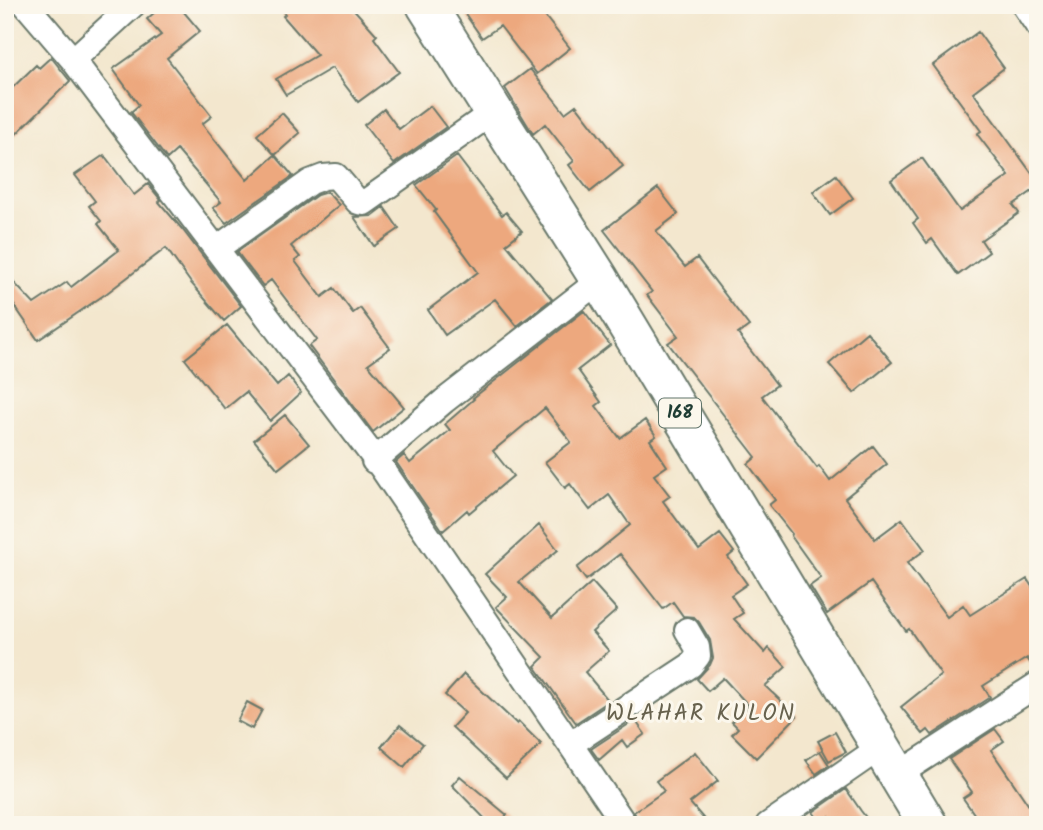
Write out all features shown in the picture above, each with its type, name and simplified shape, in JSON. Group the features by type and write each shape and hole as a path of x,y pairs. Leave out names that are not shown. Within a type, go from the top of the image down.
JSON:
{"main road":[{"name":"168","path":"426,5 600,280 928,825"}],"street":[{"path":"26,5 74,61 423,525 625,825"},
{"path":"74,61 133,5"},
{"path":"1024,5 1038,26"},
{"path":"216,249 310,182 323,177 338,178 358,202 364,203 493,112"},
{"path":"374,461 444,401 600,280"},
{"path":"570,744 691,665 698,656 687,630"},
{"path":"768,825 1038,684"}],"building":[{"path":"163,5 178,5 200,31 167,58 212,116 202,124 247,180 275,155 293,176 226,223 213,208 221,202 177,150 167,159 131,112 139,105 113,69 161,35 147,19"},
{"path":"278,5 350,5 377,35 374,38 399,72 358,102 332,68 286,95 276,79 317,55 283,16 285,14"},
{"path":"459,5 536,5 570,48 537,74 500,26 482,38"},
{"path":"978,32 1004,68 973,92 1038,182 1038,187 1013,205 1019,213 981,240 989,252 958,275 932,239 927,243 913,223 918,219 891,180 922,158 960,211 1009,176 977,134 981,131 933,65"},
{"path":"51,57 70,81 5,145 5,95 36,65 39,68"},
{"path":"530,69 565,113 576,105 623,166 590,192 569,165 574,161 545,124 533,134 505,88"},
{"path":"430,106 446,127 394,164 364,125 384,109 399,129"},
{"path":"282,113 300,133 275,155 257,135"},
{"path":"104,155 134,195 148,184 161,200 159,202 241,306 224,321 191,283 166,248 107,293 38,340 5,292 5,273 34,304 67,282 71,287 119,250 98,224 101,221 89,206 95,201 75,175"},
{"path":"457,156 502,215 506,212 522,231 506,244 552,299 517,326 495,299 445,335 428,310 478,272 416,185"},
{"path":"836,175 853,198 830,215 813,192"},
{"path":"658,188 678,214 656,231 685,267 697,258 749,326 738,334 777,385 762,396 817,468 819,466 830,481 873,446 887,464 845,498 875,539 902,519 925,550 907,563 947,617 963,605 970,615 1027,579 1038,596 1038,669 1035,670 1027,658 983,686 990,697 932,735 928,730 923,734 901,707 941,675 909,629 906,631 871,582 827,614 810,586 821,578 769,505 775,500 748,464 756,457 668,343 678,336 647,295 652,292 604,230"},
{"path":"327,192 339,205 291,246 300,257 295,261 322,297 334,288 353,313 360,308 390,348 368,364 404,407 373,432 309,346 317,340 271,280 263,286 237,252 317,195"},
{"path":"384,207 399,229 374,246 354,217 372,216"},
{"path":"584,311 610,345 578,370 601,402 596,406 620,438 645,420 656,436 650,440 667,466 654,475 670,496 663,501 699,550 720,534 734,552 728,557 747,584 731,595 743,613 734,619 765,653 769,648 786,667 765,686 797,716 756,758 732,734 738,728 732,722 749,706 723,678 708,691 697,679 713,658 710,640 699,622 694,617 683,616 673,602 663,609 620,554 586,580 577,568 630,525 609,495 590,510 570,484 565,488 545,462 571,442 545,408 493,451 513,476 443,531 396,462 404,455 410,463 450,430 445,424 473,398"},
{"path":"227,325 277,386 288,376 301,393 270,421 246,392 225,409 185,359"},
{"path":"867,332 892,362 854,393 829,364"},
{"path":"285,415 309,444 278,469 254,440"},
{"path":"539,525 558,550 519,582 552,618 592,582 617,610 592,632 609,651 585,672 609,701 576,723 535,666 544,657 496,607 507,597 485,574"},
{"path":"464,674 541,744 506,778 452,727 465,713 445,695"},
{"path":"247,702 262,710 252,729 237,721"},
{"path":"635,720 645,734 627,747 622,740 599,760 591,749"},
{"path":"400,725 423,744 404,767 381,747"},
{"path":"995,729 1004,741 991,750 1038,819 1038,825 982,825 963,798 972,792 949,759"},
{"path":"835,732 846,752 829,761 818,741"},
{"path":"820,751 829,765 816,774 806,760"},
{"path":"695,752 718,781 690,803 709,825 640,825 634,812 664,791 656,781"},
{"path":"460,776 507,815 497,825 491,825 452,785"},
{"path":"846,789 872,825 836,825 829,817 821,823 813,812"}],"district":[{"name":"WLAHAR KULON","path":"701,714"}]}
